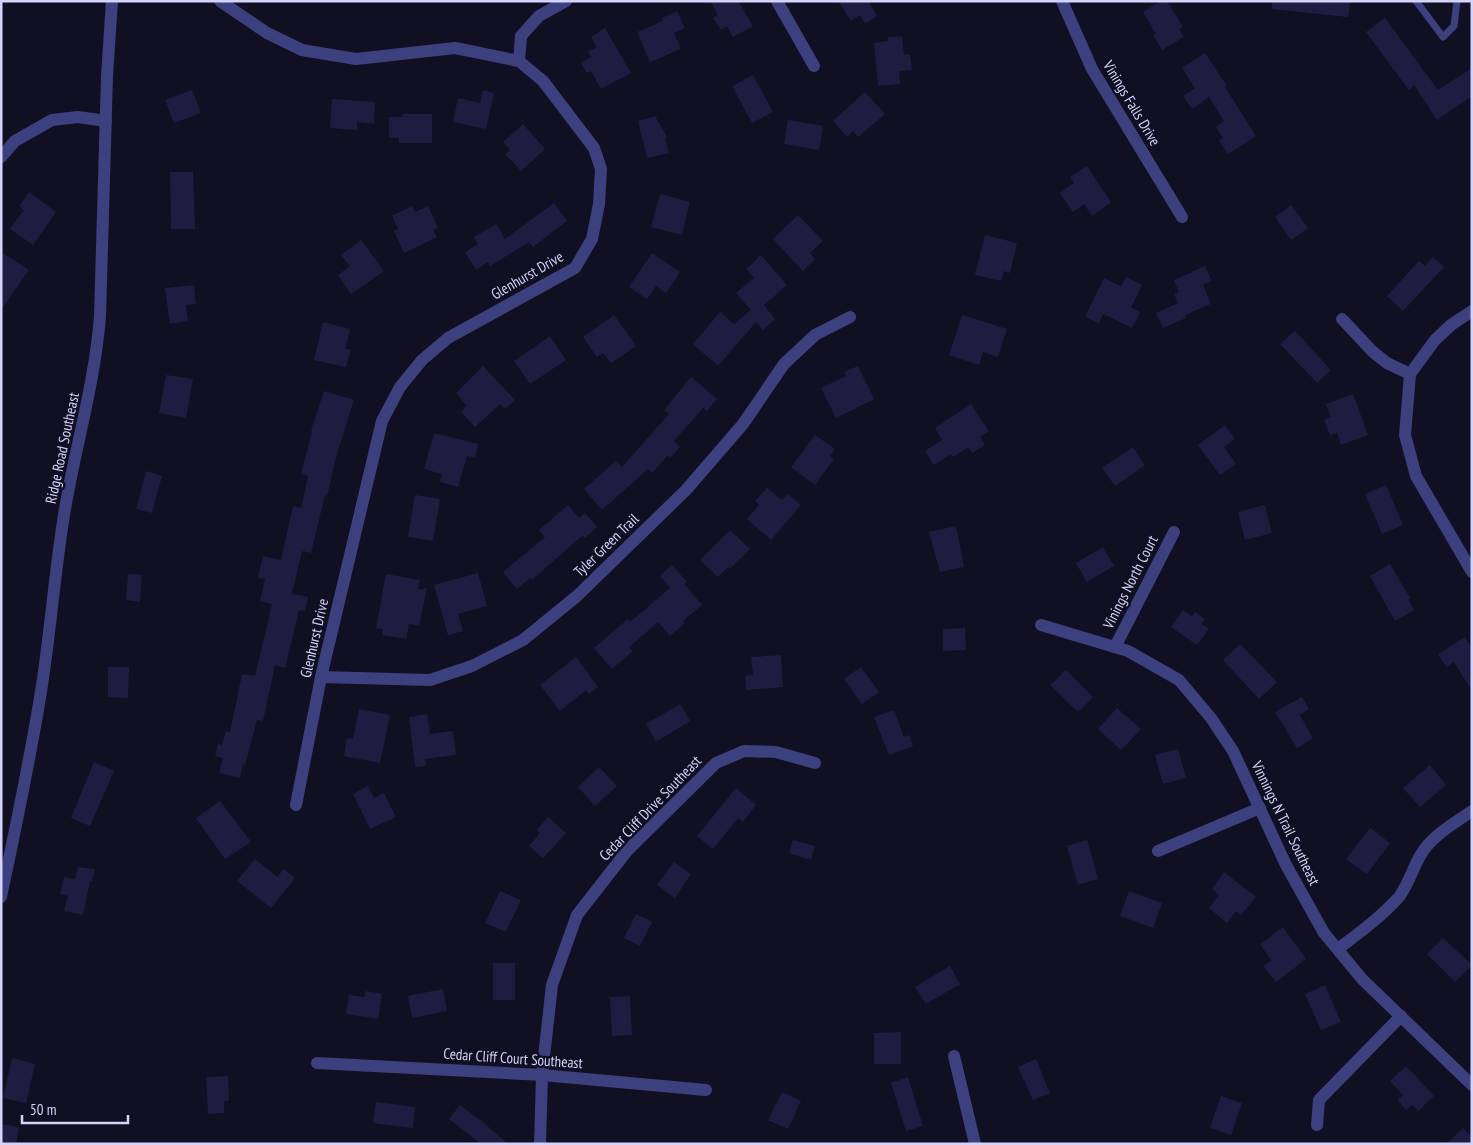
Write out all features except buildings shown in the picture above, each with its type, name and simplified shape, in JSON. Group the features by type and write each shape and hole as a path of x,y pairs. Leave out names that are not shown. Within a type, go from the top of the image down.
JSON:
{"street":[{"name":"Ridge Road Southeast","path":"1,897 36,722 60,538 97,350 107,76 112,1"},
{"name":"Glenhurst Drive","path":"220,1 267,33 302,50 356,59 455,48 520,61 543,81 594,148 601,169 600,204 592,240 575,268 448,338 422,360 400,387 382,421 321,677 296,805"},
{"path":"520,61 521,36 539,16 566,1"},
{"path":"777,1 814,66"},
{"name":"Vinings Falls Drive","path":"1062,1 1092,69 1182,217"},
{"path":"1,157 15,141 52,120 78,117 106,121"},
{"path":"1472,311 1451,325 1435,340 1410,374 1405,435 1416,476 1472,572"},
{"name":"Tyler Green Trail","path":"321,677 430,680 472,666 523,640 577,596 686,490 743,424 784,364 815,335 850,317"},
{"path":"1342,319 1380,358 1410,374"},
{"name":"Vinings North Court","path":"1115,647 1174,532"},
{"name":"Vinnings N Trail Southeast","path":"1041,625 1128,651 1179,680 1211,718 1232,751 1286,864 1324,933 1362,979 1472,1085"},
{"name":"Cedar Cliff Drive Southeast","path":"540,1144 542,1075 552,985 577,915 627,851 716,763 744,751 776,752 815,763"},
{"path":"1158,851 1260,808"},
{"path":"1338,949 1381,916 1410,880 1420,855 1434,840 1472,811"},
{"path":"1317,1125 1319,1100 1401,1016"},
{"path":"954,1056 975,1144"},
{"name":"Cedar Cliff Court Southeast","path":"317,1063 542,1075 706,1090"}],"lane":[{"path":"1416,1 1442,37 1454,26 1457,1"}]}
